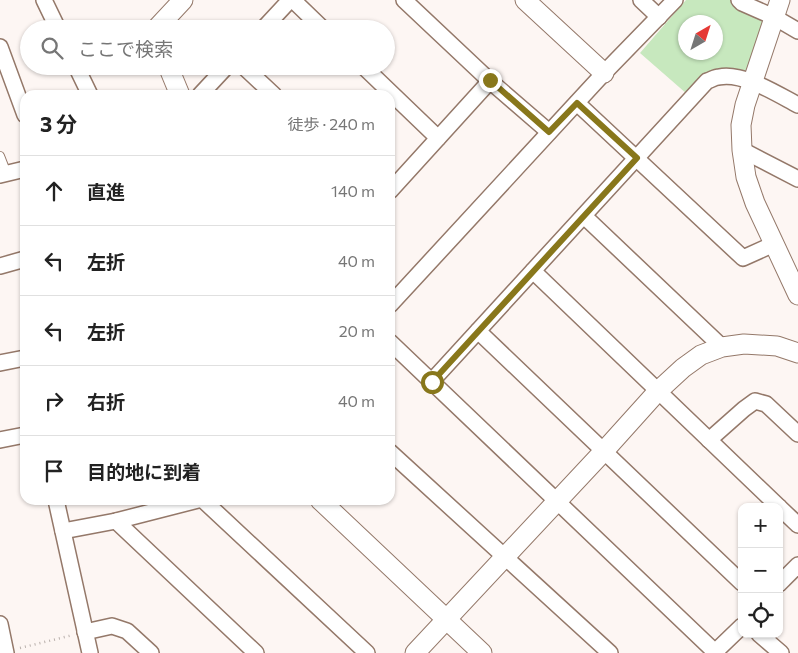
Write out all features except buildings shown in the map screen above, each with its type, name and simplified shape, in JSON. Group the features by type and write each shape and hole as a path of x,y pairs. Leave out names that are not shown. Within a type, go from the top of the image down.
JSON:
{"street":[{"path":"44,0 54,20"},
{"path":"164,20 183,0"},
{"path":"272,20 291,0 313,20"},
{"path":"404,0 549,132"},
{"path":"526,0 604,73"},
{"path":"641,0 659,17"},
{"path":"395,300 604,73 675,0"},
{"path":"739,0 742,3 777,8 798,31"},
{"path":"777,8 745,105 741,125 742,150 746,177 755,203 798,295"},
{"path":"0,47 20,101"},
{"path":"80,75 88,90"},
{"path":"172,75 178,90"},
{"path":"205,90 219,75"},
{"path":"253,75 269,90"},
{"path":"372,75 388,90"},
{"path":"432,382 707,81 719,77 731,77 753,82 798,105"},
{"path":"395,185 490,80"},
{"path":"395,97 438,138"},
{"path":"577,103 743,258 774,244"},
{"path":"742,150 798,179"},
{"path":"3,174 20,170"},
{"path":"584,216 722,347"},
{"path":"0,266 20,260"},
{"path":"533,271 775,503"},
{"path":"478,331 738,579"},
{"path":"415,653 658,391 683,368 701,355 722,347 744,344 777,346 798,353"},
{"path":"395,347 714,653 738,630"},
{"path":"0,363 20,359"},
{"path":"709,440 755,401 766,404 798,434"},
{"path":"0,440 20,435"},
{"path":"395,457 610,653"},
{"path":"57,505 90,653"},
{"path":"63,532 178,505"},
{"path":"208,505 367,653"},
{"path":"325,505 482,653"},
{"path":"783,511 798,525"},
{"path":"116,521 256,653"},
{"path":"783,580 798,565"},
{"path":"0,624 5,652"},
{"path":"85,632 112,626 127,631 151,653"},
{"path":"764,638 781,653"}],"lane":[{"path":"0,156 3,174"}],"path":[{"path":"5,652 85,632"}],"green space":[{"path":"686,0 732,0 760,17 763,25 748,69 687,94 640,53"}],"route":[{"path":"432,382 637,158 577,103 549,132 490,80"}]}
